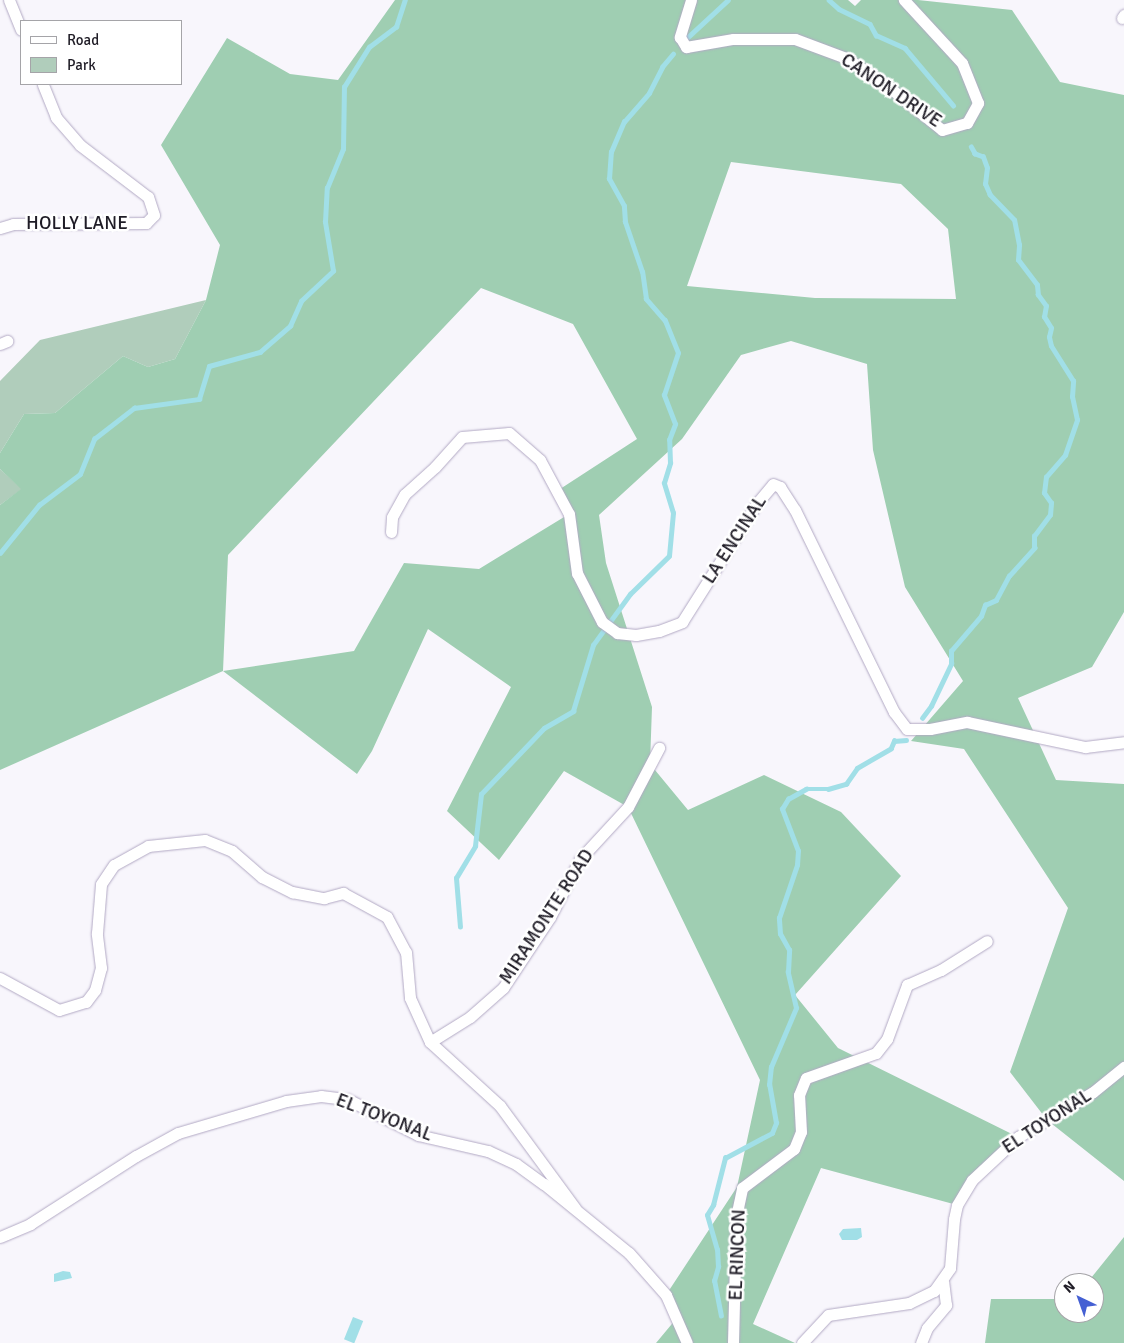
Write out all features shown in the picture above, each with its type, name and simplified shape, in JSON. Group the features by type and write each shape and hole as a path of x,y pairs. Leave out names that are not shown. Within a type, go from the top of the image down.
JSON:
{"street":[{"path":"9,0 20,28"},
{"name":"CANON DRIVE","path":"691,0 680,37 686,47 733,39 795,39 846,58 885,84 942,130 967,123 978,103 962,63 904,0"},
{"name":"HOLLY LANE","path":"0,228 13,224 146,223 154,215 148,197 80,145 56,117 43,85"},
{"name":"LA ENCINAL","path":"391,532 392,517 405,494 435,467 462,437 509,433 540,460 569,514 577,573 602,622 617,633 636,636 659,631 682,622 758,502 773,484 780,487 795,510 894,712 907,729 930,729 967,722 1085,747 1124,742"},
{"name":"MIRAMONTE ROAD","path":"430,1042 470,1017 503,988 550,917 580,859 628,807 659,748"},
{"path":"0,978 60,1010 86,1002 95,990 102,968 97,933 98,897 106,873 137,850 148,846 206,840 232,851 262,877 292,892 324,898 343,893 387,917 406,952 410,998 430,1042 500,1106 575,1208"},
{"name":"EL RINCON","path":"734,1343 736,1217 742,1188 794,1149 801,1132 799,1095 806,1078 876,1053 887,1039 906,985 941,970 987,941"},
{"name":"EL TOYONAL","path":"943,1282 950,1268 957,1205 972,1180 1018,1136 1093,1092 1124,1067"},
{"name":"EL TOYONAL","path":"0,1237 30,1224 136,1156 178,1133 286,1101 321,1096 347,1100 418,1135 488,1151 516,1164 575,1208 629,1253 666,1295 687,1343"},
{"path":"802,1343 828,1315 909,1303 924,1297 943,1282"},
{"path":"921,1343 927,1328 946,1305 943,1282"}],"green space":[{"path":"395,0 848,0 855,6 861,0 918,0 1012,10 1060,82 1124,95 1124,612 1092,667 1018,698 1056,780 1124,784 1124,1181 1047,1120 1010,1072 1068,908 964,749 911,741 963,681 905,587 873,450 867,364 791,341 741,355 682,439 599,515 606,563 652,707 650,764 688,810 764,775 841,812 901,876 795,995 838,1048 1018,1137 957,1205 821,1168 753,1324 795,1343 656,1343 676,1319 666,1295 737,1187 760,1080 628,807 564,771 499,860 447,811 511,687 428,629 372,751 357,774 223,671 0,770 0,505 21,489 0,469 0,453 24,414 55,413 123,356 148,367 175,359 206,300 220,245 161,145 227,38 290,74 338,80","holes":["731,162 901,184 948,229 956,299 815,298 687,286","481,288 573,324 637,439 557,491 569,514 479,569 404,563 354,651 223,671 228,555"]},
{"path":"206,300 175,359 148,367 123,356 55,413 24,414 0,453 0,381 40,340"},
{"path":"0,469 22,489 0,505"},
{"path":"1124,1237 1124,1343 985,1343 991,1299 1054,1299 1054,1323 1104,1323 1104,1273 1095,1273"}],"water":[{"path":"861,1228 862,1237 857,1240 842,1240 839,1234 843,1229"},
{"path":"63,1271 70,1272 72,1278 54,1282 54,1274"},
{"path":"353,1317 363,1321 354,1343 344,1339"}],"waterway":[{"path":"0,553 39,505 80,474 94,439 134,408 199,399 209,366 260,352 290,326 301,301 333,271 325,222 327,188 343,149 344,87 369,47 396,27 405,0"},
{"path":"688,37 728,0"},
{"path":"829,0 839,9 870,24 876,35 905,48 953,105"},
{"path":"460,927 456,878 475,846 481,794 544,728 573,711 593,645 630,594 669,556 673,513 664,483 670,463 669,440 675,424 664,395 678,353 665,321 646,299 642,272 625,222 624,206 609,179 611,152 624,122 649,93 662,67 673,54"},
{"path":"922,718 931,706 951,664 951,651 981,616 985,605 996,600 1009,576 1034,548 1034,536 1050,515 1051,503 1044,493 1046,477 1065,455 1077,420 1072,397 1073,381 1051,346 1049,337 1051,328 1044,317 1046,306 1038,295 1037,285 1018,260 1019,245 1014,220 990,195 985,184 987,168 983,157 975,154 971,147"},
{"path":"721,1316 714,1281 718,1267 717,1250 707,1215 713,1205 725,1158 772,1133 776,1123 769,1085 771,1067 796,1008 788,972 789,950 780,934 779,918 797,865 798,851 782,809 788,799 806,789 828,789 846,784 857,768 891,748 894,741 906,740"}]}
